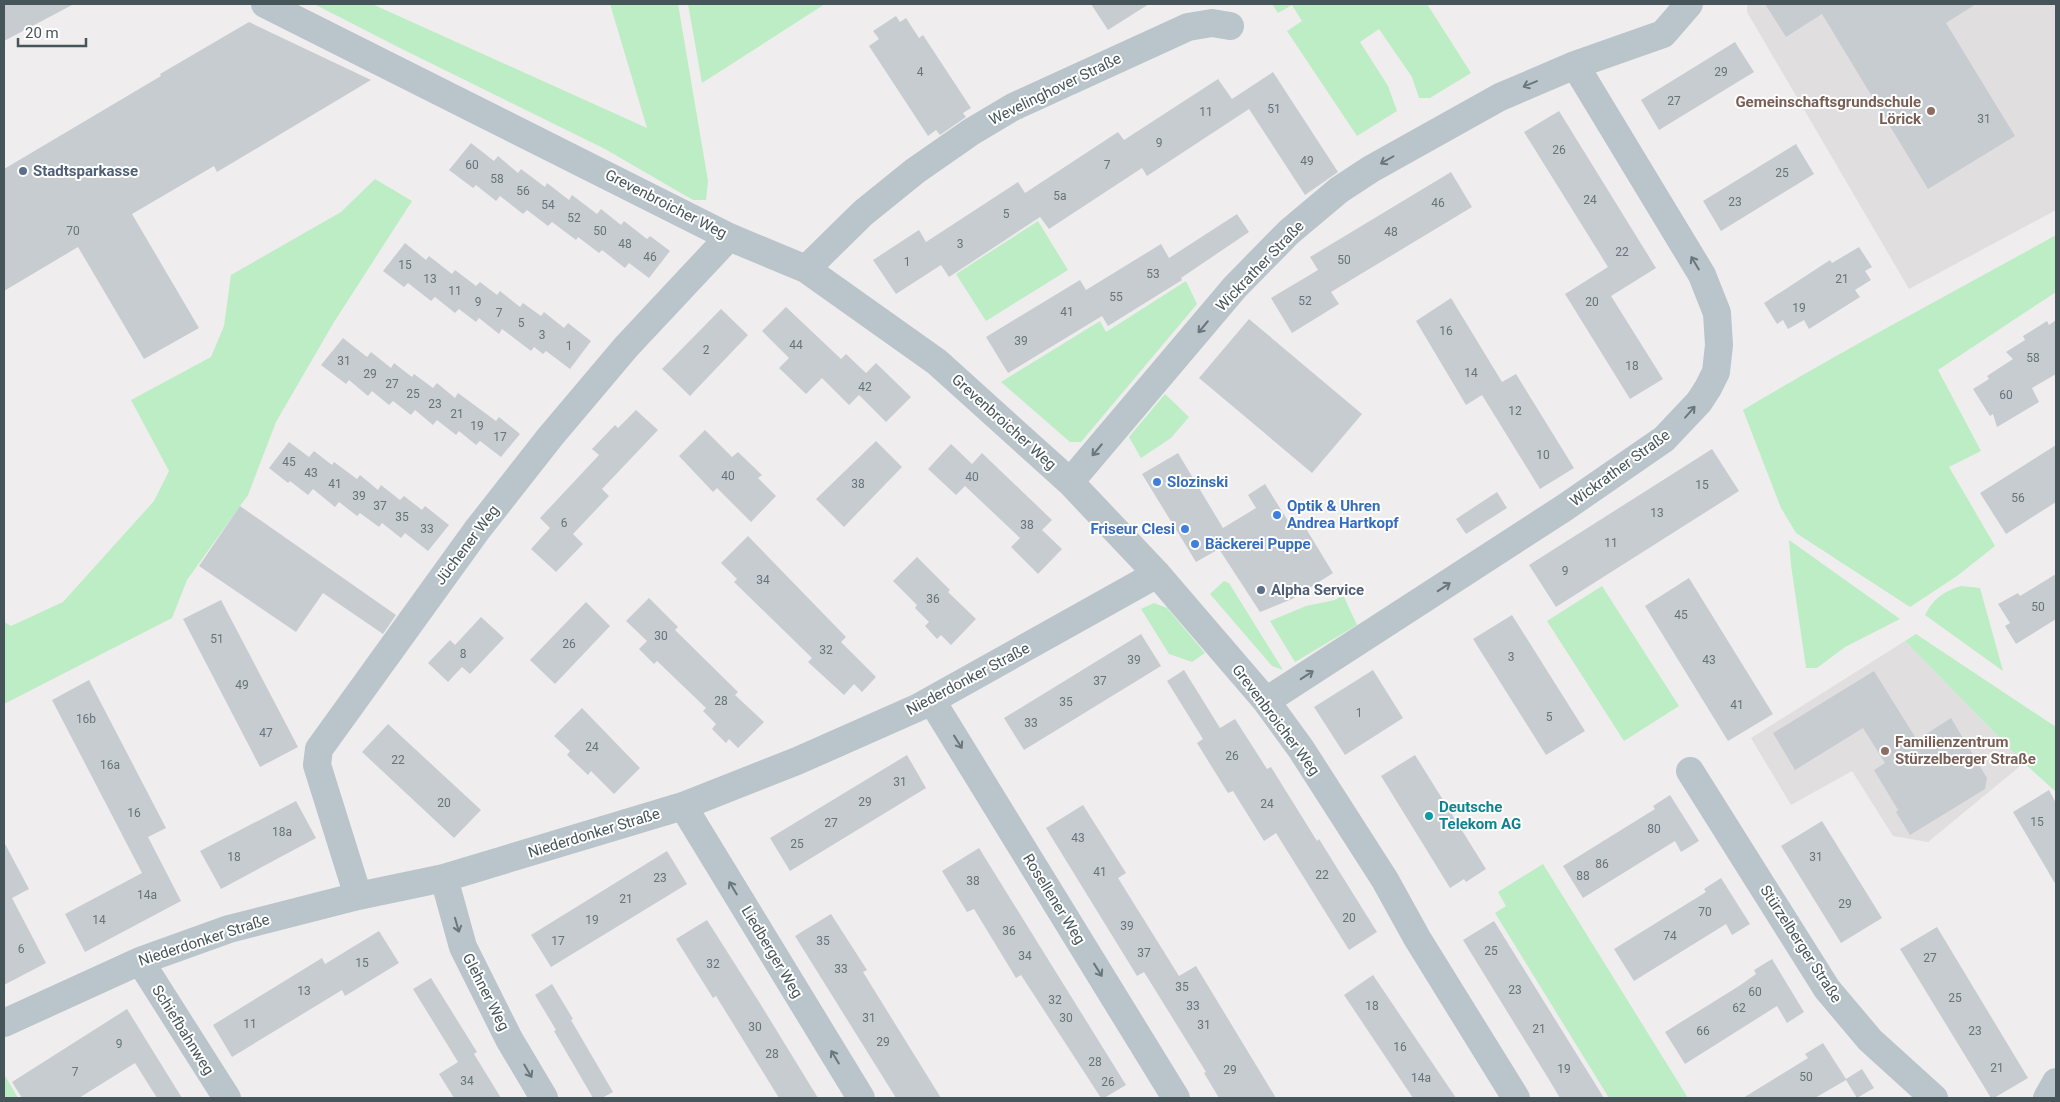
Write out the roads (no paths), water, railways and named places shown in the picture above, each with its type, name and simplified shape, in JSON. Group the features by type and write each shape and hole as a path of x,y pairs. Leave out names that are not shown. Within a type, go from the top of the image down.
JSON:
{"street":[{"name":"Grevenbroicher Weg","path":"265,4 729,237 806,270 873,315 937,362 1070,482 1157,574 1266,701 1301,749 1385,880 1420,943 1516,1098"},
{"name":"Wickrather Straße","path":"1070,482 1236,287 1289,232 1339,190 1371,169 1500,97 1575,65 1663,34 1689,4"},
{"name":"Wevelinghover Straße","path":"806,270 863,213 909,176 971,132 1013,107 1188,27 1212,23 1230,26"},
{"name":"Wickrather Straße","path":"1266,701 1564,508 1664,438 1699,402 1716,372 1719,345 1717,313 1702,275 1575,65"},
{"name":"Jüchener Weg","path":"358,896 317,764 319,749 477,530 550,437 626,347 729,237"},
{"name":"Niederdonker Straße","path":"4,1023 140,961 229,929 358,896 444,878 683,806 798,761 932,701 1157,574"},
{"name":"Rosellener Weg","path":"932,701 1176,1098"},
{"name":"Stürzelberger Straße","path":"1690,771 1827,989 1870,1040 1934,1098"},
{"name":"Liedberger Weg","path":"683,806 861,1098"},
{"name":"Glehner Weg","path":"444,878 463,947 509,1039 544,1098"},
{"name":"Schiefbahnweg","path":"140,961 227,1098"},
{"path":"2047,1098 2056,1082"}],"place":[{"name":"Gemeinschaftsgrundschule Lörick","path":"1931,111"},
{"name":"Stadtsparkasse","path":"23,171"},
{"name":"Slozinski","path":"1157,482"},
{"name":"Optik & Uhren Andrea Hartkopf","path":"1277,515"},
{"name":"Friseur Clesi","path":"1185,529"},
{"name":"Bäckerei Puppe","path":"1195,544"},
{"name":"Alpha Service","path":"1261,590"},
{"name":"Familienzentrum Stürzelberger Straße","path":"1885,751"},
{"name":"Deutsche Telekom AG","path":"1429,816"}]}
